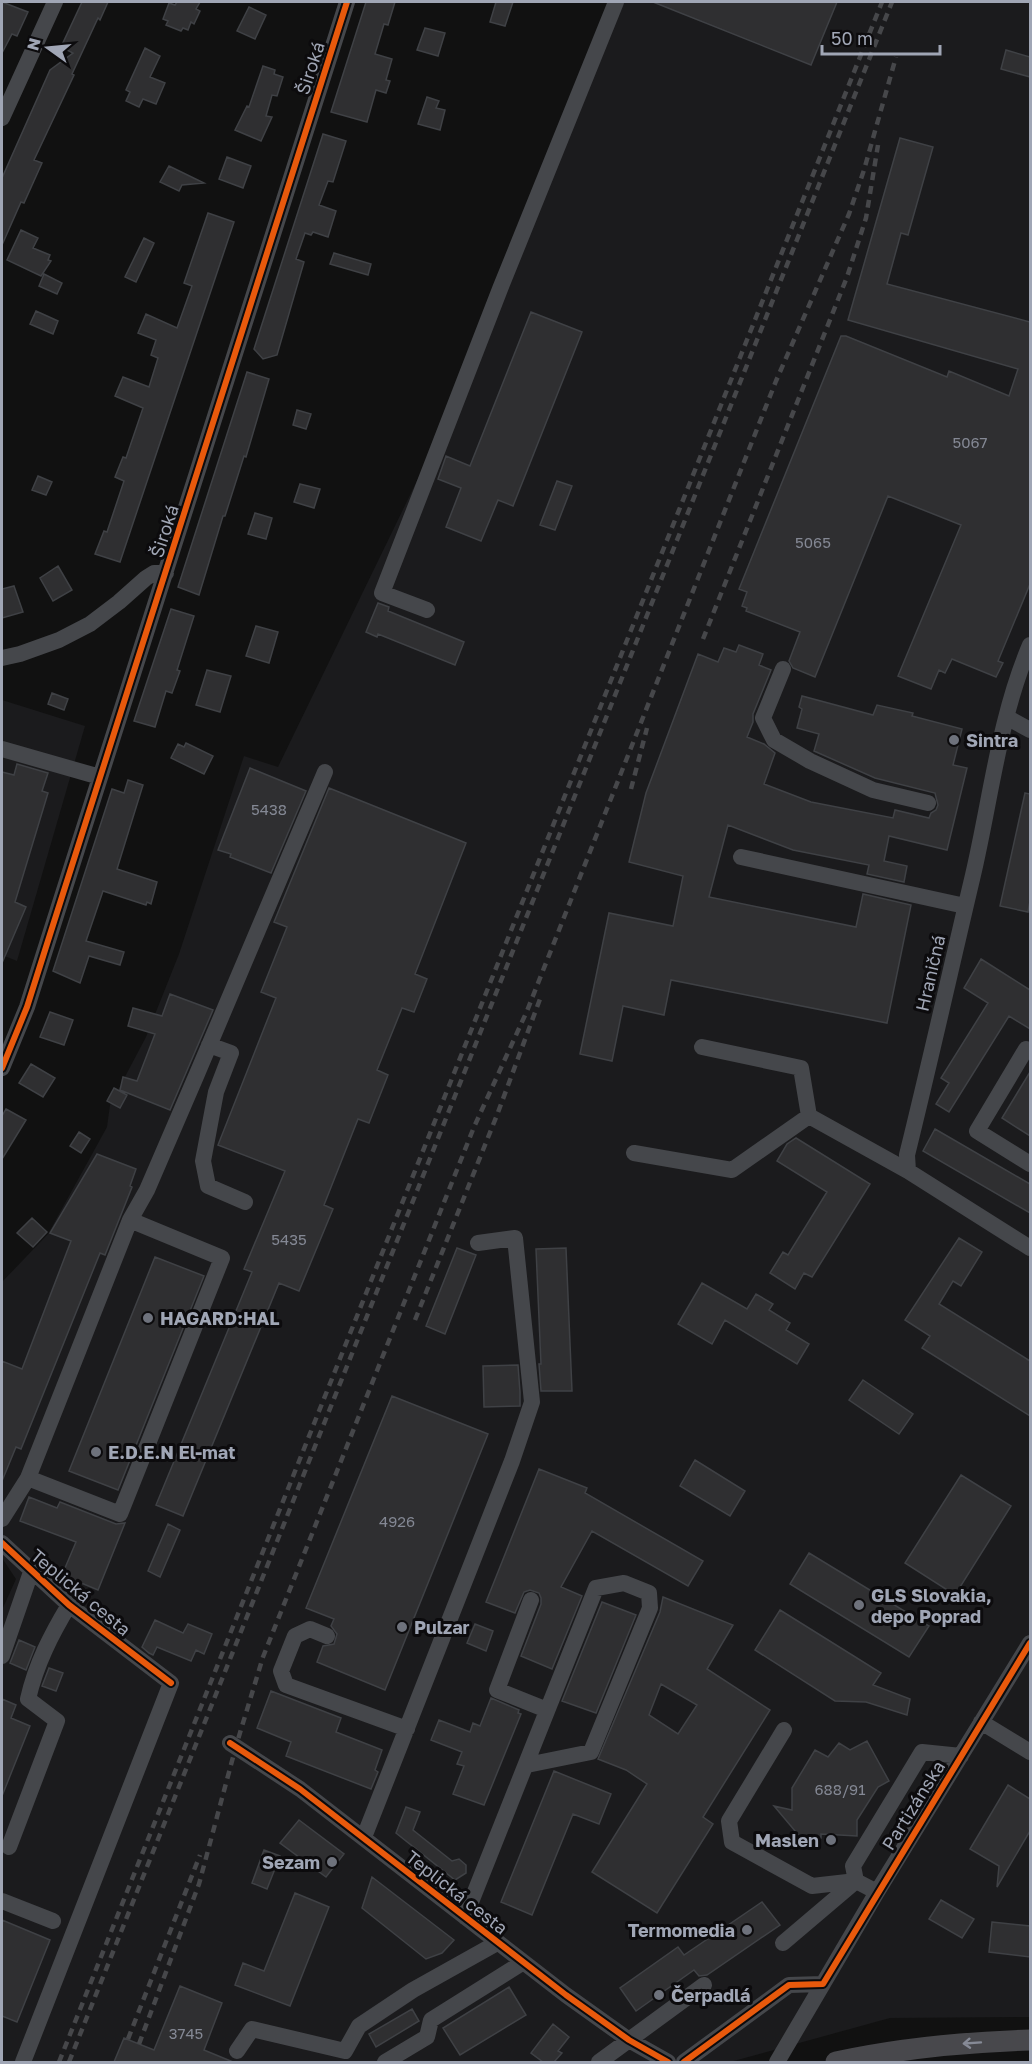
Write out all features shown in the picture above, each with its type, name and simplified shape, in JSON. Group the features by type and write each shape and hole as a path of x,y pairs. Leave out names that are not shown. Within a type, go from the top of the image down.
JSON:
{"main road":[{"path":"837,2062 909,2048 1030,2040"}],"street":[{"path":"2,118 55,2"},
{"name":"Široká","path":"2,1068 27,1007 347,2"},
{"path":"427,610 382,593 500,289 616,2"},
{"path":"2,658 59,640 90,624 154,573 166,573"},
{"name":"Hraničná","path":"908,1171 907,1155 950,977 964,906 973,876 997,756 1020,670 1030,645"},
{"path":"783,669 763,718 774,740 810,761 873,790 928,803"},
{"path":"1008,718 1030,730"},
{"path":"2,749 100,777"},
{"path":"2,1519 28,1478 130,1220 147,1190 325,772"},
{"path":"741,857 964,906"},
{"path":"209,1045 231,1053 216,1092 203,1161 208,1186 245,1202"},
{"path":"702,1047 801,1068 809,1116"},
{"path":"1026,1049 977,1131 1030,1164"},
{"path":"809,1116 908,1171 1030,1248"},
{"path":"634,1153 732,1170 809,1116"},
{"path":"28,1478 120,1514 222,1258 130,1220"},
{"path":"363,1837 407,1730 532,1402 515,1238 478,1243"},
{"name":"Teplická cesta","path":"2,1544 69,1605 171,1683 23,2062"},
{"path":"2,1656 31,1572"},
{"path":"465,1917 596,1588 624,1583 649,1593 650,1608 591,1752 526,1765"},
{"path":"531,1600 497,1690 547,1710"},
{"path":"9,1847 57,1721 28,1699 34,1674 50,1638 69,1605"},
{"path":"327,1636 310,1629 295,1636 281,1671 286,1685 407,1730"},
{"name":"Partizánska","path":"777,2062 1030,1643"},
{"path":"981,1722 1030,1752"},
{"path":"784,1730 729,1821 732,1842 812,1886 856,1881 877,1893"},
{"name":"Teplická cesta","path":"230,1743 300,1789 522,1963 629,2040 668,2062"},
{"path":"856,1881 853,1866 922,1752 961,1756"},
{"path":"783,1943 856,1881"},
{"path":"2,1901 52,1921"},
{"path":"237,2051 252,2029 345,2057 359,2026 413,1990 497,1943"},
{"path":"385,2062 427,2037 431,2020 522,1963"},
{"path":"684,2062 789,1984 823,1984"},
{"path":"599,2062 704,1985"}],"shaded area":[{"path":"613,2 1030,2 1030,2017 890,2018 730,2062 2,2062 2,1610 16,1579 2,1558 2,1282 48,1234 107,1127 110,1105 146,1037 179,954 244,756 278,767 428,458"},
{"path":"2,700 85,726 17,961 2,955"}],"building":[{"path":"2,2 28,12 17,36 12,34 2,53"},
{"path":"82,2 108,2 100,20 98,18 34,160 42,163 2,245 2,178 50,70 73,53 61,47"},
{"path":"177,2 200,2 196,9 200,11 194,24 191,22 188,30 183,28 181,31 166,25 168,21 163,19 169,3 175,5"},
{"path":"366,2 395,2 388,25 384,24 375,54 392,59 386,80 390,81 386,93 376,90 367,122 331,112"},
{"path":"496,2 513,2 505,26 490,22"},
{"path":"653,2 837,2 811,65"},
{"path":"249,7 266,15 255,39 237,31"},
{"path":"425,28 445,33 438,56 417,50"},
{"path":"145,48 160,56 150,77 165,83 156,104 143,99 139,107 126,101 130,92 126,90"},
{"path":"1006,50 1030,57 1030,77 1001,69"},
{"path":"263,66 275,70 274,74 283,77 277,96 272,95 266,116 272,117 261,141 235,130 247,106 249,107"},
{"path":"427,97 439,101 436,108 445,110 440,130 418,124"},
{"path":"323,134 346,141 333,182 328,181 319,205 336,211 328,237 313,232 311,235 305,233 296,259 304,262 277,355 263,359 254,349"},
{"path":"900,138 933,147 908,235 901,233 887,284 1030,322 1030,584 998,661 1003,663 996,677 952,659 945,673 939,670 931,689 898,676 961,525 888,496 815,677 793,668 789,661 800,632 746,611 747,608 742,606 747,592 739,589 841,336 846,336 947,377 949,371 1009,396 1018,369 848,320"},
{"path":"227,157 251,166 243,188 219,179"},
{"path":"169,166 204,183 182,185 179,191 160,182"},
{"path":"208,213 234,222 120,562 95,554 104,531 107,532 124,481 115,477 123,457 126,458 143,408 115,396 123,377 149,387 158,358 151,355 156,340 138,333 146,314 177,328 192,286 184,283"},
{"path":"21,230 38,238 33,248 50,255 48,260 51,261 41,276 7,260"},
{"path":"144,238 154,243 136,282 125,277"},
{"path":"334,253 371,264 368,275 330,264"},
{"path":"44,274 62,283 57,294 39,286"},
{"path":"36,311 58,321 53,334 30,324"},
{"path":"531,312 582,332 513,506 498,500 481,541 446,527 461,488 438,479 446,456 470,466"},
{"path":"247,372 269,379 246,457 244,456 225,516 223,516 199,595 178,587"},
{"path":"297,410 311,414 306,429 293,425"},
{"path":"38,476 52,482 46,495 32,490"},
{"path":"557,481 572,486 555,530 540,525"},
{"path":"300,484 320,489 314,508 294,502"},
{"path":"255,513 272,518 266,539 248,534"},
{"path":"58,566 72,590 53,601 40,578"},
{"path":"14,586 23,612 2,618 2,589"},
{"path":"378,603 389,607 388,611 464,642 455,665 378,634 377,637 366,632"},
{"path":"171,609 194,616 177,670 180,671 172,693 166,691 155,727 134,721"},
{"path":"256,626 278,632 269,663 246,656"},
{"path":"739,645 763,654 759,665 771,670 753,714 753,722 747,737 764,744 775,753 764,784 811,802 893,818 895,810 929,818 938,805 935,793 875,778 814,751 819,734 797,728 802,709 799,707 802,696 873,715 877,705 913,713 912,716 962,729 953,765 967,768 947,850 889,836 884,861 907,866 904,882 867,874 869,865 793,850 728,825 709,897 856,927 863,894 911,905 887,1023 671,980 664,1015 623,1006 612,1061 580,1054 609,913 673,926 683,876 629,862 646,793 698,654 718,662 724,648 736,652"},
{"path":"207,670 231,676 220,712 196,705"},
{"path":"52,693 68,699 64,710 48,704"},
{"path":"186,743 213,756 204,774 171,758 178,744 184,747"},
{"path":"17,764 48,773 42,791 48,793 15,902 26,907 2,963 2,772 14,775"},
{"path":"250,768 306,791 271,873 218,850"},
{"path":"128,780 143,785 117,869 157,882 151,904 147,902 146,905 103,891 86,941 124,952 120,965 89,956 80,983 53,971 112,789 124,793"},
{"path":"329,788 466,843 415,974 427,979 414,1012 402,1008 377,1070 388,1075 369,1123 358,1119 324,1205 333,1209 299,1291 279,1283 183,1516 156,1505 252,1272 244,1269 285,1171 218,1145 276,998 261,992 287,927 274,922"},
{"path":"1025,793 1030,794 1030,901 1028,912 1000,906"},
{"path":"981,959 1030,990 1030,1029 1009,1016 949,1112 936,1104 949,1083 941,1078 988,1003 964,988"},
{"path":"170,994 213,1010 170,1110 120,1090 123,1077 137,1081 155,1034 128,1026 133,1008 162,1016"},
{"path":"50,1012 73,1020 64,1045 40,1037"},
{"path":"31,1064 55,1078 43,1097 19,1083"},
{"path":"1030,1072 1030,1136 1002,1118"},
{"path":"114,1088 127,1095 120,1108 107,1101"},
{"path":"6,1109 26,1120 2,1159 2,1116"},
{"path":"935,1129 1030,1184 1030,1213 923,1151"},
{"path":"79,1132 90,1139 81,1153 70,1146"},
{"path":"796,1138 870,1184 812,1277 804,1273 795,1289 770,1273 783,1252 788,1255 827,1192 777,1161 787,1144"},
{"path":"97,1154 136,1169 130,1186 132,1187 105,1255 100,1253 21,1449 16,1447 2,1481 2,1361 22,1369 71,1241 50,1233"},
{"path":"32,1218 47,1232 33,1247 17,1233"},
{"path":"959,1238 982,1252 961,1286 953,1281 939,1304 1030,1361 1030,1416 922,1348 930,1336 905,1320"},
{"path":"457,1248 476,1255 445,1334 426,1326"},
{"path":"566,1248 572,1391 541,1391 536,1249"},
{"path":"155,1257 204,1276 118,1490 69,1471"},
{"path":"702,1283 747,1309 756,1294 773,1304 769,1310 790,1323 786,1330 809,1344 797,1364 725,1320 712,1344 678,1324"},
{"path":"518,1365 520,1406 484,1407 483,1366"},
{"path":"863,1380 913,1414 899,1434 849,1400"},
{"path":"392,1396 488,1434 385,1690 317,1662 323,1646 334,1644 337,1634 331,1626 334,1619 306,1608"},
{"path":"695,1460 745,1491 730,1516 680,1486"},
{"path":"539,1469 587,1488 585,1493 703,1561 688,1586 592,1531 561,1587 582,1596 552,1669 521,1656 541,1604 539,1593 530,1590 524,1592 515,1613 486,1602"},
{"path":"961,1475 1011,1506 955,1595 905,1563"},
{"path":"29,1497 57,1508 60,1502 116,1524 125,1523 98,1590 62,1575 76,1542 20,1521"},
{"path":"168,1524 180,1530 160,1577 148,1571"},
{"name":"GLS Slovakia, depo Poprad","path":"809,1553 929,1626 909,1657 790,1584"},
{"path":"663,1597 733,1625 707,1669 770,1710 703,1817 713,1824 657,1913 592,1872 647,1784 626,1770 598,1759 660,1612","holes":["661,1684 697,1705 678,1734 649,1715"]},
{"path":"602,1602 636,1615 596,1713 562,1701"},
{"path":"780,1610 881,1673 873,1685 910,1699 907,1715 866,1702 835,1701 755,1650"},
{"path":"155,1620 183,1633 188,1624 212,1634 204,1654 196,1650 191,1661 157,1647 153,1655 149,1653 142,1647"},
{"path":"475,1624 493,1631 486,1651 467,1643"},
{"path":"19,1640 35,1647 26,1670 10,1663"},
{"path":"49,1668 63,1673 56,1691 42,1686"},
{"path":"271,1691 341,1718 336,1732 382,1750 375,1770 378,1772 371,1789 286,1756 291,1742 257,1728"},
{"path":"491,1698 519,1710 518,1713 521,1714 484,1805 453,1794 464,1766 457,1764 462,1752 431,1740 439,1720 470,1732 473,1723 480,1726"},
{"path":"2,1699 16,1705 11,1718 30,1726 2,1796"},
{"path":"867,1741 889,1781 878,1787 857,1820 857,1836 821,1834 821,1838 801,1838 774,1806 792,1810 792,1788 815,1750 828,1757 839,1743 850,1750"},
{"path":"554,1771 611,1794 599,1824 573,1814 532,1915 501,1902"},
{"path":"1008,1785 1030,1799 1030,1831 997,1887 999,1866 970,1849"},
{"path":"406,1807 420,1812 413,1830 452,1861 459,1859 466,1865 466,1873 455,1880 396,1833"},
{"path":"299,1820 344,1854 326,1877 280,1843"},
{"path":"264,1850 280,1856 267,1889 252,1883"},
{"path":"372,1877 454,1940 442,1953 426,1959 362,1908"},
{"path":"295,1893 329,1907 290,2006 235,1985 243,1963 264,1971"},
{"path":"941,1900 974,1919 962,1938 929,1919"},
{"path":"762,1902 780,1925 707,1975 699,1976 694,1970 636,2011 620,1988 678,1947 684,1955"},
{"path":"2,1920 50,1940 17,2022 2,2016"},
{"path":"992,1922 1030,1926 1030,1957 989,1952"},
{"path":"180,1986 222,2003 204,2050 233,2062 114,2062 124,2038 154,2050"},
{"path":"509,1987 526,2015 460,2055 443,2028"},
{"path":"412,2009 419,2021 376,2047 369,2034"},
{"path":"553,2024 569,2037 558,2051 562,2053 554,2062 543,2062 531,2053"}],"railway":[{"path":"59,2062 882,2"},
{"path":"69,2062 892,2"},
{"path":"139,2044 199,1884 236,1746 263,1657 474,1127 527,1011 776,381 849,214 896,57"},
{"path":"703,639 847,277 866,218 878,145"},
{"path":"631,789 647,728"},
{"path":"415,1320 497,1115 540,999"},
{"path":"128,2039 200,1855"}],"cycle path":[{"path":"2,1068 27,1007 347,2"},
{"path":"2,1543 69,1605 171,1683"},
{"path":"684,2062 789,1985 823,1984 1030,1643"},
{"path":"230,1743 300,1789 566,1995 629,2040 668,2062"}],"place":[{"name":"Sintra","path":"954,740"},
{"name":"HAGARD:HAL","path":"148,1318"},
{"name":"E.D.E.N El-mat","path":"96,1452"},
{"name":"GLS Slovakia, depo Poprad","path":"859,1605"},
{"name":"Pulzar","path":"402,1627"},
{"name":"Maslen","path":"831,1840"},
{"name":"Sezam","path":"332,1862"},
{"name":"Termomedia","path":"747,1930"},
{"name":"Čerpadlá","path":"659,1995"}]}
